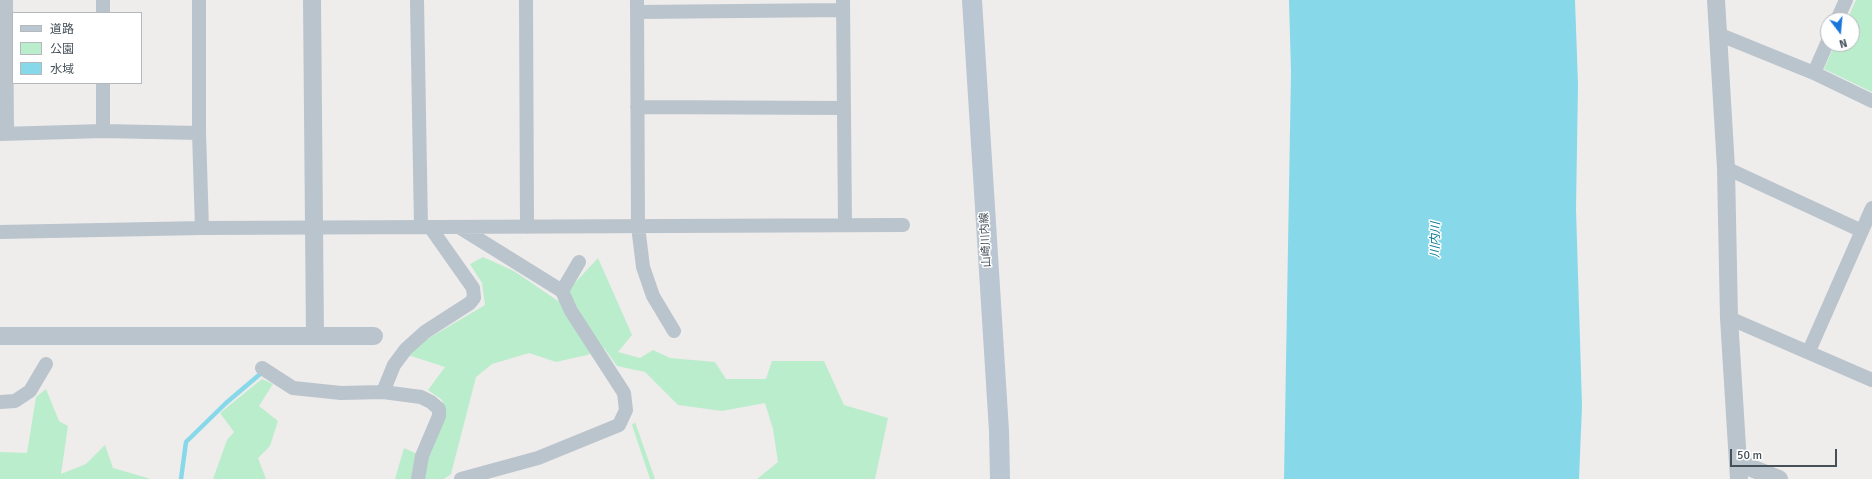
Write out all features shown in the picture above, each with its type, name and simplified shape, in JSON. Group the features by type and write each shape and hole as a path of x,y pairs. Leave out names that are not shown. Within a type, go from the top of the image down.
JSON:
{"main road":[{"name":"山崎川内線","path":"972,0 999,431 1000,479"}],"street":[{"path":"6,0 10,22 3,134 103,131 199,133"},
{"path":"103,0 103,12"},
{"path":"199,0 199,133 202,228"},
{"path":"312,0 315,336"},
{"path":"383,392 394,365 406,349 425,332 470,303 474,298 473,288 426,227 417,0"},
{"path":"526,0 528,227"},
{"path":"1716,0 1726,168 1729,318 1739,471 1779,479"},
{"path":"1841,12 1846,0"},
{"path":"674,331 653,296 643,267 638,226 637,6 843,5 845,225"},
{"path":"1718,34 1814,74 1872,101"},
{"path":"1814,74 1823,52"},
{"path":"103,84 103,131"},
{"path":"637,107 844,108"},
{"path":"1726,168 1862,231"},
{"path":"1809,351 1872,208"},
{"path":"0,232 202,228 903,225"},
{"path":"459,227 562,292 571,311 624,393 626,410 619,425 538,458 461,479"},
{"path":"562,292 580,262"},
{"path":"1729,318 1809,351 1872,380"},
{"path":"0,336 374,336"},
{"path":"0,402 15,401 30,391 46,364"},
{"path":"262,368 293,388 341,394 383,392 421,397 431,402 439,409 439,416 422,456 418,479"}],"green space":[{"path":"1856,0 1872,0 1872,92 1824,69 1831,52 1860,52 1860,12 1851,12"},
{"path":"483,257 514,271 558,301 598,258 632,335 618,352 640,358 653,350 670,358 715,362 726,379 766,379 772,361 824,361 844,405 888,418 875,479 757,479 778,462 773,429 765,403 722,411 678,405 645,372 617,366 604,348 587,355 556,362 529,353 492,364 476,377 451,474 444,479 395,479 404,448 426,458 431,453 446,413 442,400 428,390 445,367 408,355 419,344 485,305 482,283 470,264"},
{"path":"262,379 273,384 259,406 278,421 270,446 258,458 266,479 213,479 227,440 234,432 220,413"},
{"path":"46,389 59,421 68,426 61,474 86,464 105,445 113,468 151,479 0,479 0,452 27,453 36,397"},
{"path":"635,422 655,479 650,479 632,425"}],"water":[{"name":"川内川","path":"1289,0 1575,0 1578,84 1576,209 1582,406 1579,479 1284,479 1291,72"}],"waterway":[{"path":"181,479 186,442 226,403 259,375"}]}
